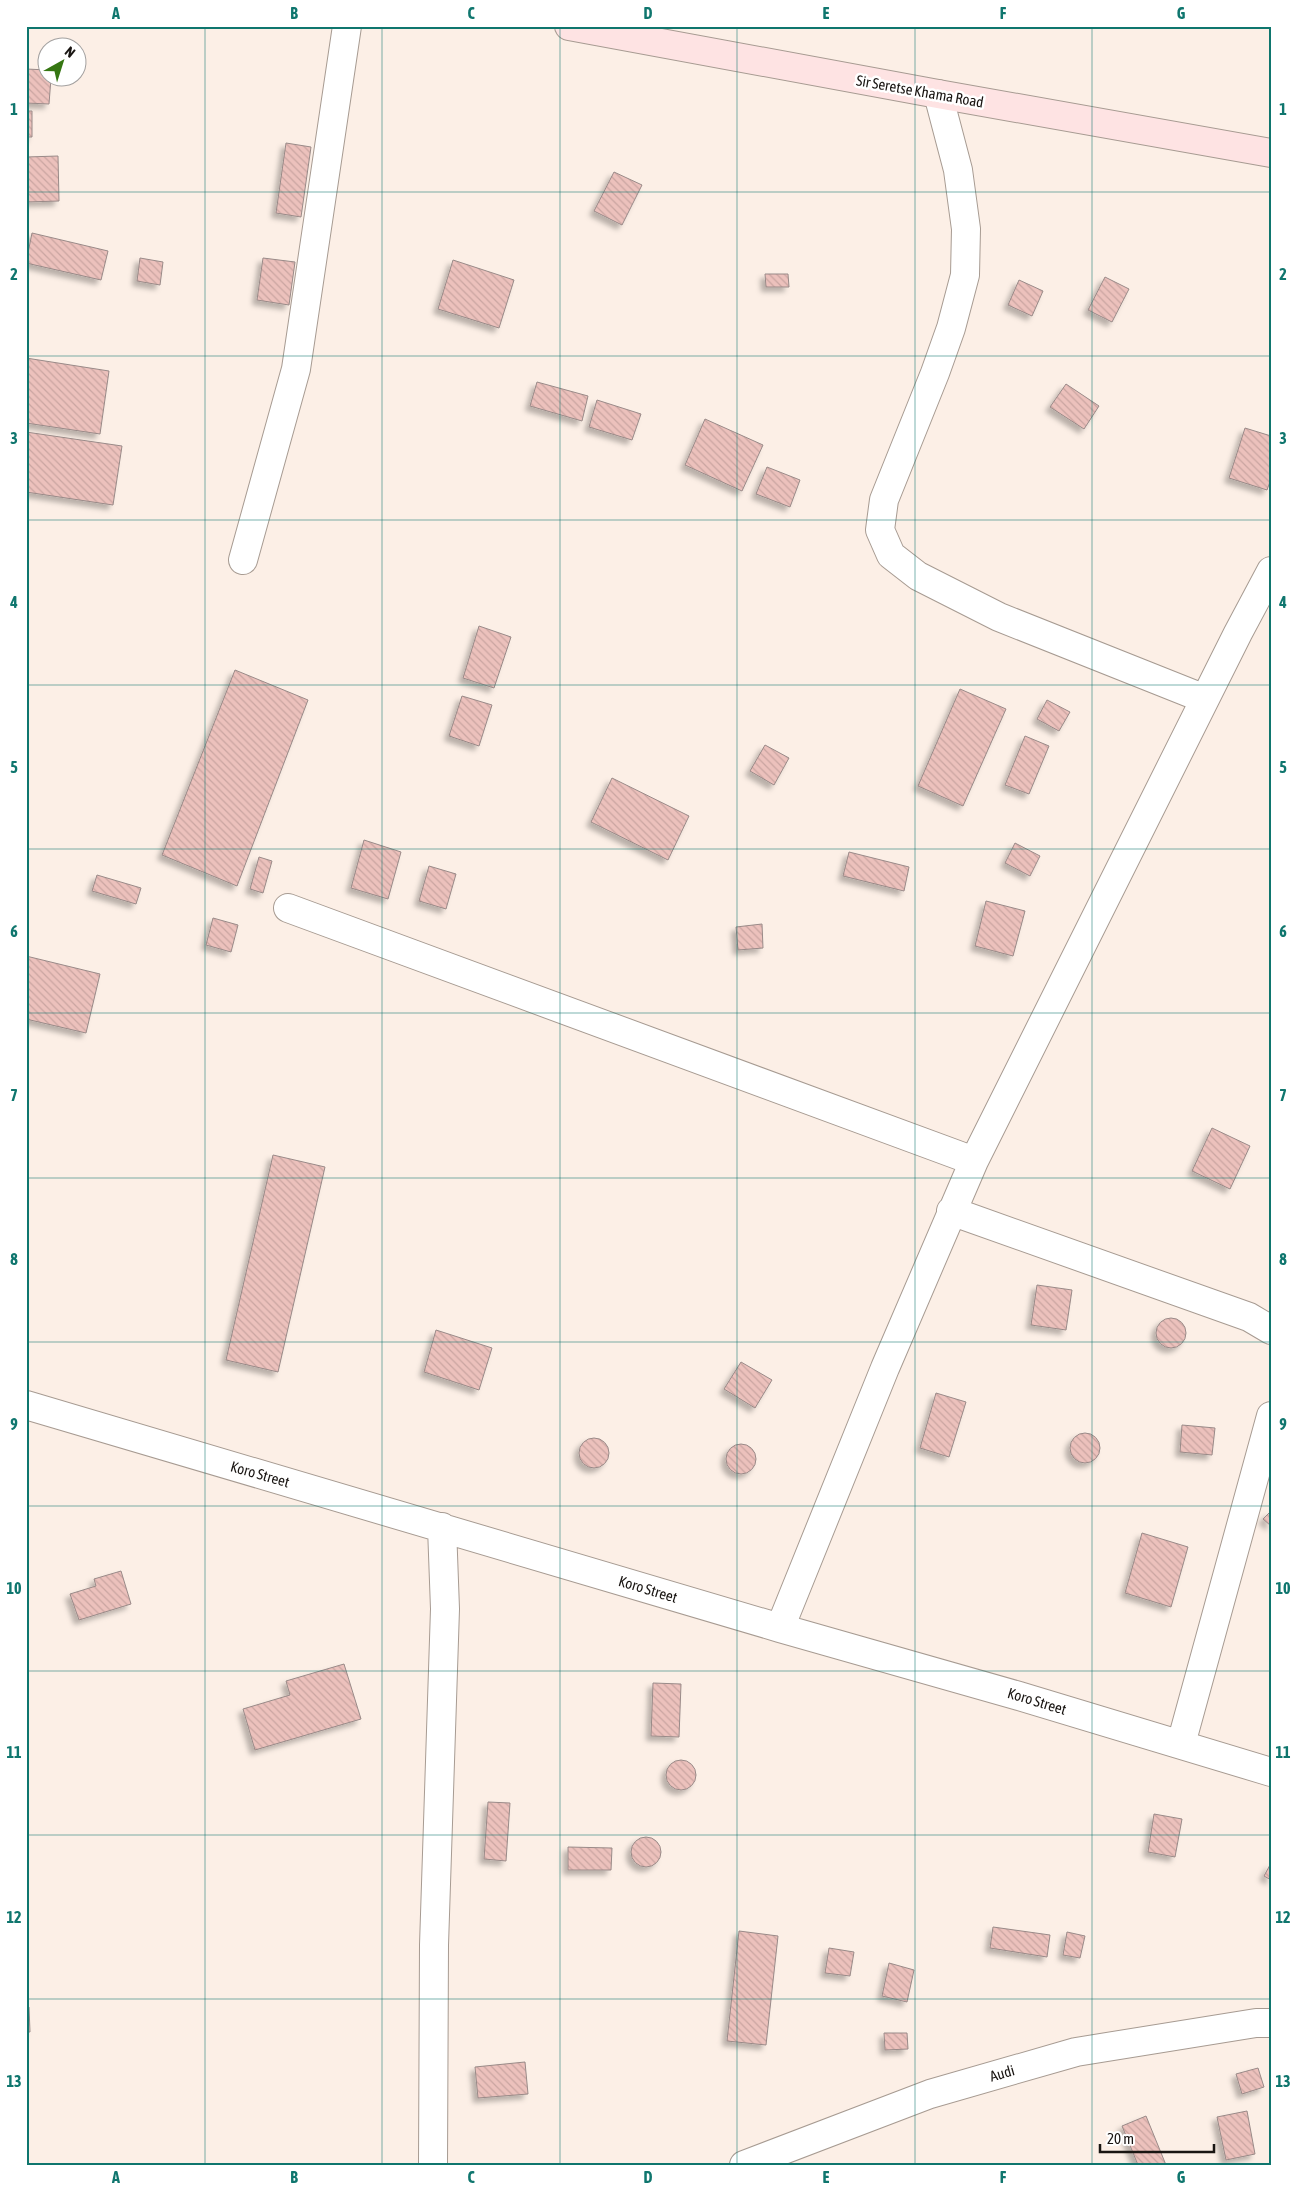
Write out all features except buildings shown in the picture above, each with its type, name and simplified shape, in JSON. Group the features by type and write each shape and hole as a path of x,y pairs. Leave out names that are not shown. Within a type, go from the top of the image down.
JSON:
{"main road":[{"name":"Sir Seretse Khama Road","path":"569,26 938,94 1271,152"}],"street":[{"path":"244,560 296,369 347,26"},
{"path":"938,94 958,170 966,229 965,275 951,328 884,500 880,530 891,555 918,576 999,617 1205,699"},
{"path":"780,1628 885,1368 974,1161 1271,571"},
{"path":"288,908 974,1161"},
{"path":"951,1211 1249,1317 1271,1330"},
{"name":"Koro Street","path":"26,1405 780,1628 1019,1696 1271,1772"},
{"path":"1181,1744 1271,1416"},
{"path":"433,2165 434,1945 445,1609 442,1527"},
{"name":"Audi","path":"744,2165 930,2094 1076,2052 1271,2022"}]}
